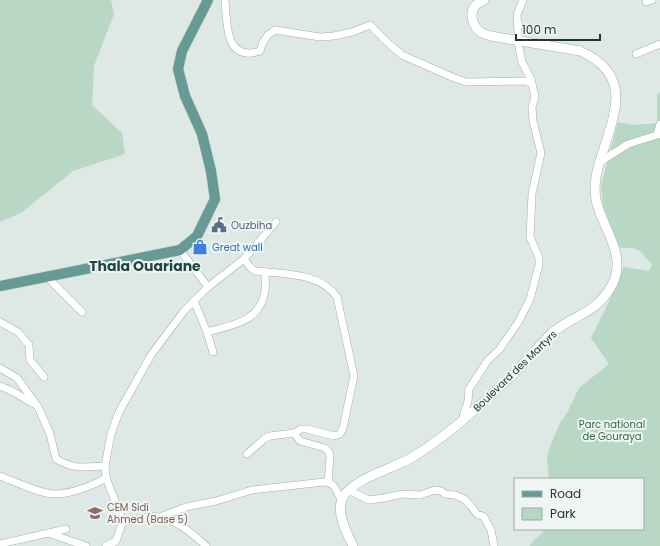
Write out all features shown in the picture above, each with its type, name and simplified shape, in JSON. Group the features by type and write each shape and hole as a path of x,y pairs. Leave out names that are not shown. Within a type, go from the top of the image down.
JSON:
{"main road":[{"path":"0,286 180,250 197,236 215,199 211,171 202,134 185,96 178,69 182,51 208,0"},
{"name":"Boulevard des Martyrs","path":"341,500 351,486 412,458 431,445 462,420 520,368 534,349 553,332 593,309 604,298 613,283 617,266 615,249 601,216 596,200 595,188 600,162 615,109 616,93 611,76 602,64 593,57 580,51 491,36 482,33 476,28 472,20 472,12 476,5 484,0"},
{"path":"341,500 341,516 353,546"}],"street":[{"path":"225,0 225,16 229,36 233,45 238,50 248,54 260,51 268,34 275,30 320,37 352,32 370,25 402,55 452,77 466,82 526,81 532,84"},
{"path":"462,420 468,401 469,389 488,360 499,350 518,321 530,299 540,265 539,258 530,237 532,194 541,153 533,121 532,107 535,96 531,79 520,56 517,15 524,0"},
{"path":"636,54 660,44"},
{"path":"600,162 628,144 659,134 660,124"},
{"path":"106,546 116,541 123,521 106,478 105,466 111,434 119,412 151,355 184,311 208,287 244,259 276,222"},
{"path":"180,250 208,287"},
{"path":"244,259 255,271 299,275 316,280 333,291 337,297 354,376 343,428 340,434 334,436 307,429 301,429 294,433 270,436 264,439 247,454"},
{"path":"207,332 236,324 254,315 259,309 265,291 264,272"},
{"path":"46,277 82,312"},
{"path":"194,301 207,332 213,352"},
{"path":"0,322 18,332 29,345 30,360 44,377"},
{"path":"0,368 16,378 38,407 50,434 56,459 68,466 105,466"},
{"path":"0,386 12,391 38,407"},
{"path":"294,433 300,441 325,448 329,452 328,482"},
{"path":"0,476 43,492 56,494 98,483 106,478"},
{"path":"160,517 186,506 216,501 252,490 328,482 334,486 341,500"},
{"path":"348,490 369,500 403,494 420,495 435,490 441,491 445,494 455,495 464,499 477,514 484,517 491,530 494,546"},
{"path":"123,521 130,522 148,516 160,517 175,522 206,546"},
{"path":"0,544 66,529"},
{"path":"47,533 86,546"}],"green space":[{"path":"0,0 111,0 114,14 94,66 92,105 122,133 125,154 73,171 21,213 0,222"},
{"name":"Parc national de Gouraya","path":"660,92 660,546 530,546 544,530 644,530 644,478 549,478 547,457 560,423 567,413 579,388 609,364 591,338 624,267 649,271 652,265 639,250 620,248 603,206 601,185 618,122 635,125 657,123 657,95"}],"place":[{"name":"Ouzbiha","path":"219,225"},
{"name":"Great wall","path":"200,247"},
{"name":"CEM Sidi Ahmed (Base 5)","path":"95,513"}],"district":[{"name":"Thala Ouariane","path":"145,266"}]}
